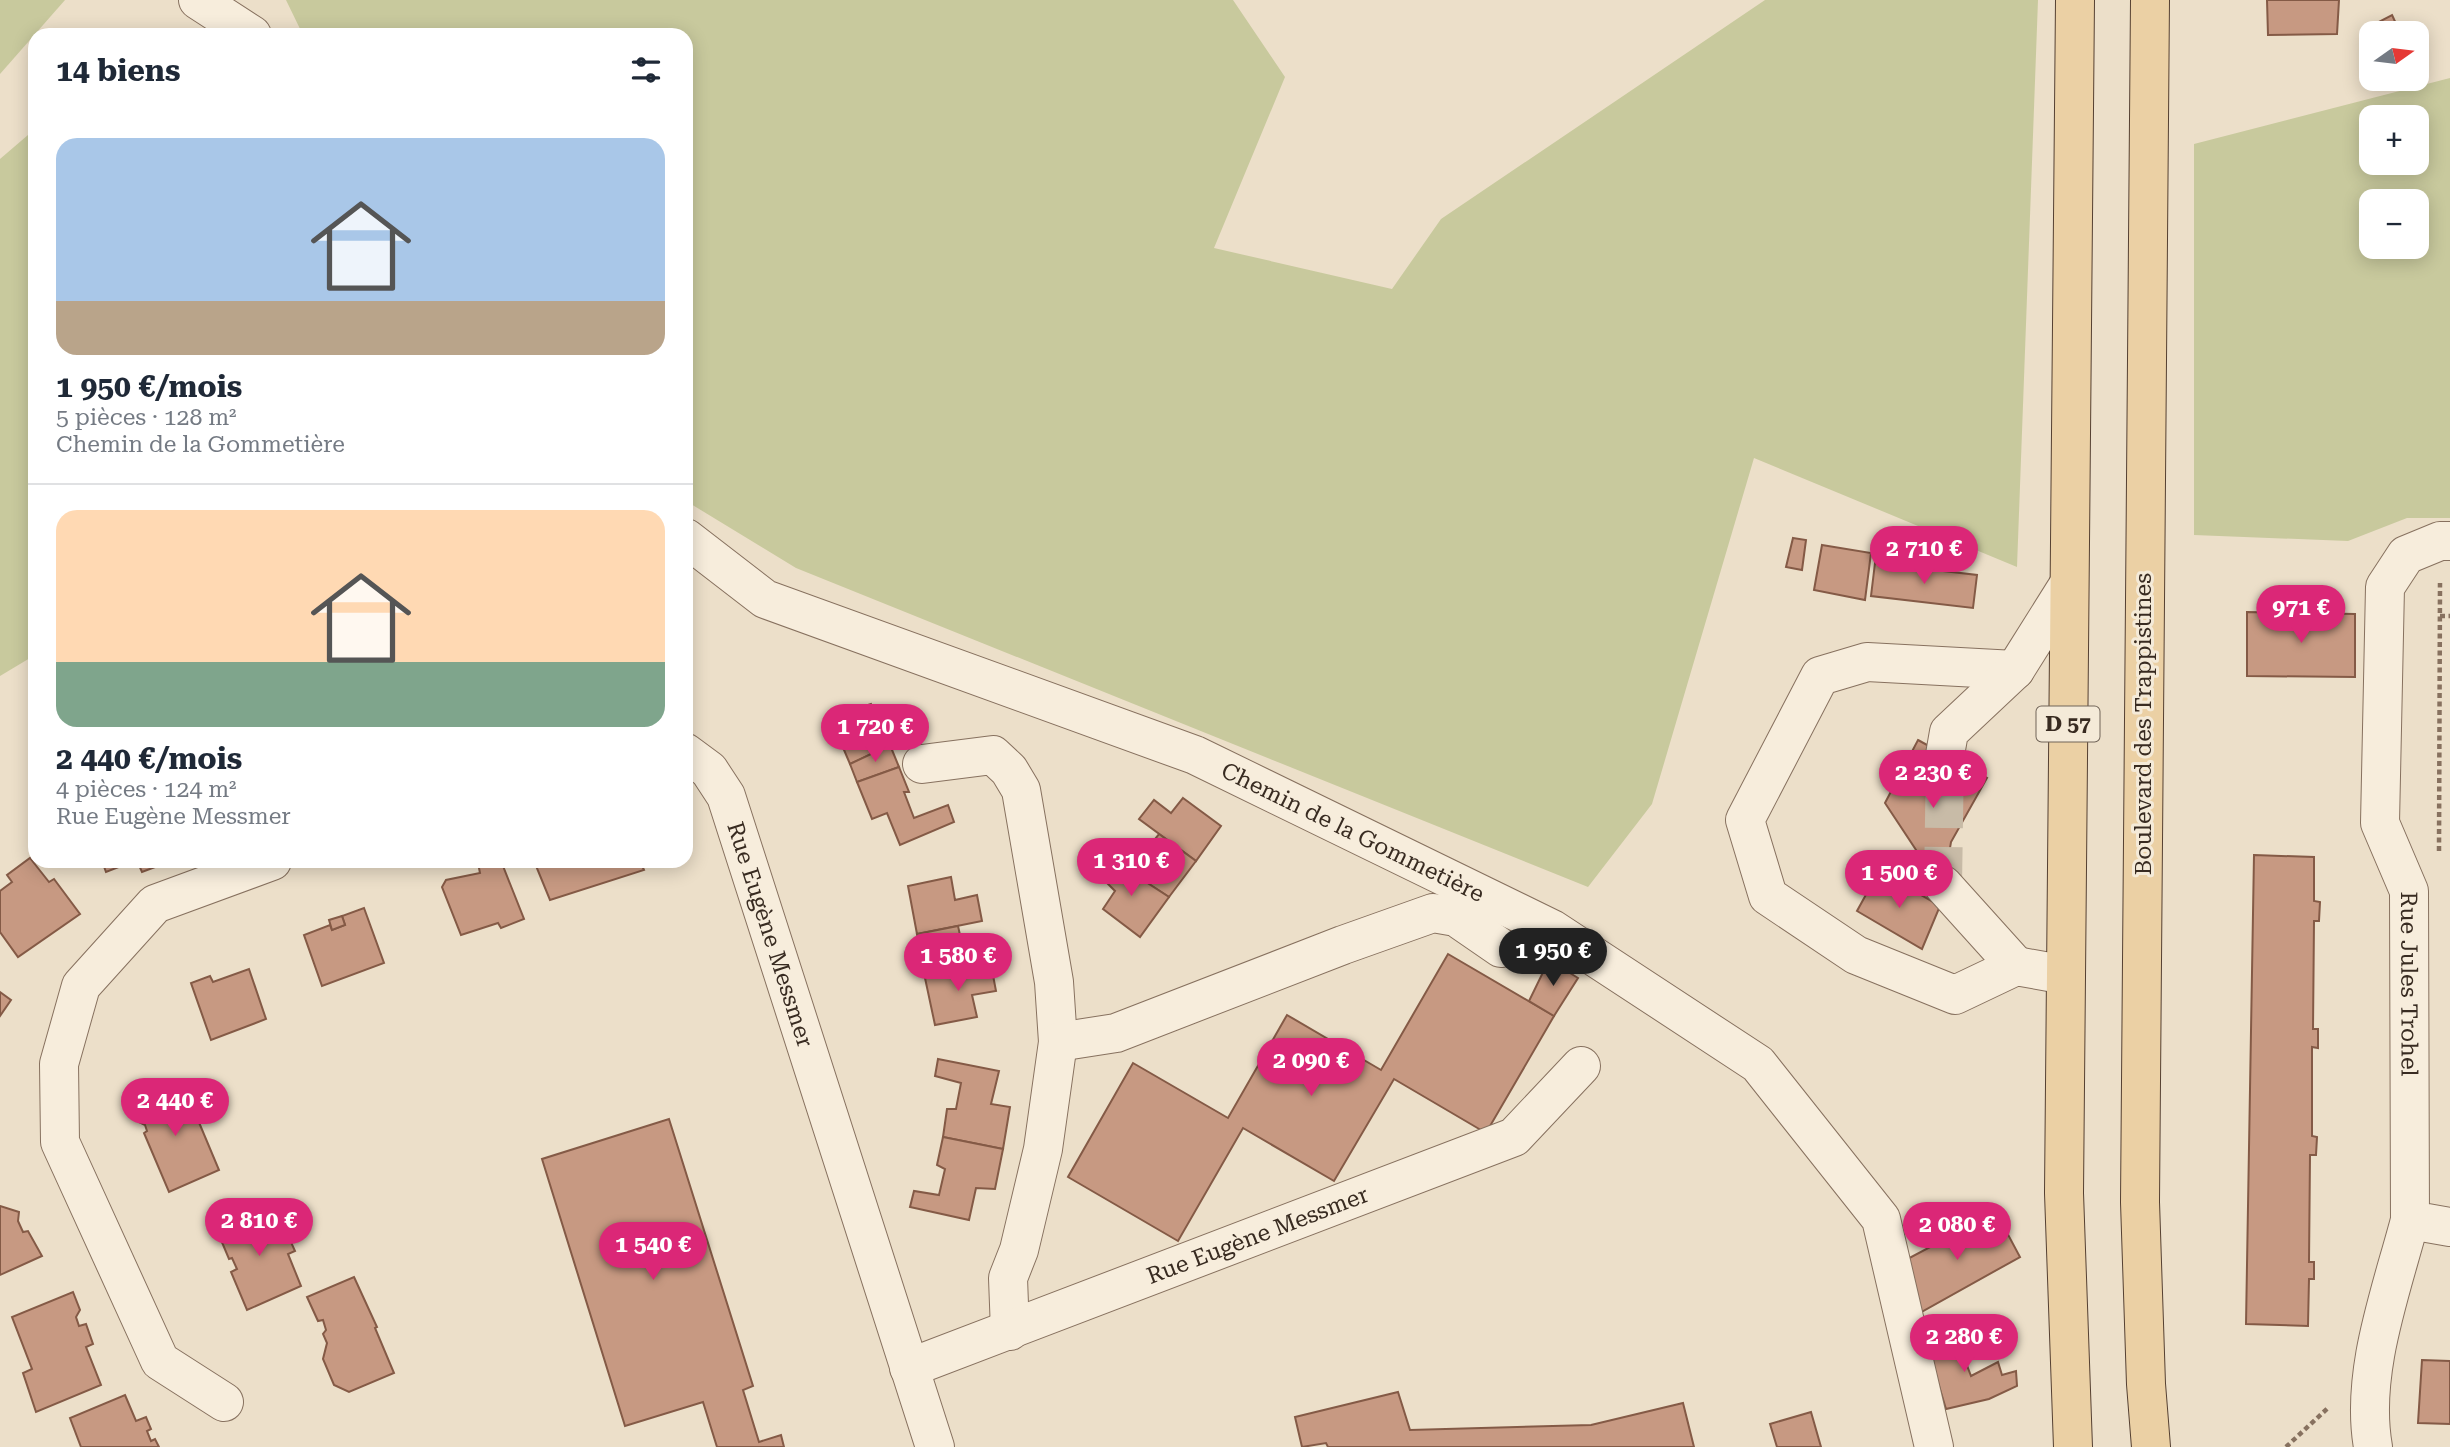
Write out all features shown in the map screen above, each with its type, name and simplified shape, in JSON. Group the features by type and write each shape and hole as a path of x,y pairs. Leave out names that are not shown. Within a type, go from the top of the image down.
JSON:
{"main road":[{"name":"D 57","path":"2073,1447 2064,1193 2075,0"},
{"name":"Boulevard des Trappistines","path":"2150,0 2140,1202 2146,1384 2151,1447"}],"street":[{"path":"198,0 241,28"},
{"name":"Rue Jules Trohel","path":"2373,1447 2369,1425 2371,1370 2410,1220 2409,891 2380,823 2385,587 2406,555 2445,541"},
{"name":"Chemin de la Gommetière","path":"693,543 765,599 1195,755 1539,923 1758,1064 1881,1219 1934,1447"},
{"path":"1945,755 1950,732 2015,670 2069,584"},
{"path":"2015,670 1867,662 1820,676 1745,820 1768,896 1856,955 1955,995 2016,966 2066,975"},
{"path":"922,764 993,755 1009,770 1021,790 1054,982 1058,1042 1044,1149 1019,1250 1008,1278 1010,1331"},
{"name":"Rue Eugène Messmer","path":"693,757 709,770 726,796 935,1447"},
{"path":"224,1402 160,1362 60,1142 59,1064 81,986 155,904 253,868"},
{"path":"1943,885 2016,966"},
{"path":"1058,1042 1116,1033 1433,913 1456,917 1501,948"},
{"name":"Rue Eugène Messmer","path":"909,1368 1514,1138 1581,1066"},
{"path":"2410,1220 2450,1227"}],"path":[{"path":"2438,864 2440,615 2445,541"},
{"path":"2440,615 2450,616"}],"green space":[{"path":"0,0 65,0 40,28 28,28 28,42 0,74"},
{"path":"286,0 1233,0 1285,77 1214,248 1392,289 1441,219 1765,0 2038,0 2017,567 1754,458 1652,804 1588,887 796,568 693,505 693,28 300,28"},
{"path":"2450,78 2450,518 2407,518 2348,541 2194,535 2194,144 2400,91 2429,91 2429,83"},
{"path":"28,135 28,659 0,676 0,159"}],"building":[{"path":"2267,0 2339,0 2337,34 2268,35"},
{"path":"2392,15 2395,21 2381,21"},
{"path":"1793,538 1806,540 1802,570 1786,567"},
{"path":"1822,545 1871,553 1865,600 1814,590"},
{"path":"1875,563 1977,575 1973,608 1871,596"},
{"path":"2247,612 2355,614 2355,677 2247,676"},
{"path":"871,704 878,722 898,712 908,737 850,764 830,717"},
{"path":"1918,740 1987,778 1951,842 1940,906 1917,894 1924,862 1885,803"},
{"path":"890,745 899,767 857,782 850,764"},
{"path":"899,767 909,792 904,792 914,818 948,805 954,822 900,845 887,813 872,819 857,782"},
{"path":"1183,798 1221,826 1196,861 1139,819 1154,800 1171,813"},
{"path":"1159,834 1196,861 1169,897 1129,871"},
{"path":"2254,855 2314,857 2314,901 2320,902 2319,921 2314,921 2313,1029 2318,1029 2318,1048 2312,1047 2312,1136 2317,1137 2316,1155 2310,1155 2309,1262 2314,1262 2314,1279 2309,1279 2308,1326 2246,1324"},
{"path":"1113,856 1129,871 1169,897 1140,937 1103,909 1115,891 1099,875"},
{"path":"28,859 28,868 38,868 49,882 54,879 80,914 18,957 0,932 0,891 12,882 7,875"},
{"path":"479,868 504,868 524,919 501,928 498,923 461,935 442,887 446,880 480,873"},
{"path":"537,868 644,870 550,900"},
{"path":"1879,871 1940,906 1922,949 1857,911"},
{"path":"951,877 955,900 977,895 982,921 917,934 908,886"},
{"path":"364,908 384,963 322,986 304,935 330,925 332,930 345,925 342,916"},
{"path":"342,916 345,925 332,930 329,920"},
{"path":"958,926 968,971 925,978 917,934"},
{"path":"1448,954 1554,1016 1486,1133 1394,1079 1334,1181 1243,1128 1178,1241 1068,1177 1133,1063 1228,1118 1287,1015 1381,1070"},
{"path":"1549,960 1578,978 1554,1016 1529,1001"},
{"path":"991,965 996,991 972,995 977,1017 935,1025 925,978"},
{"path":"249,969 266,1019 211,1040 191,983 210,976 213,982"},
{"path":"0,992 11,1000 0,1016"},
{"path":"938,1059 999,1071 991,1104 1010,1107 1003,1149 943,1137 947,1109 956,1109 961,1083 935,1076"},
{"path":"170,1087 190,1101 219,1170 169,1192 144,1133 147,1131 145,1125 139,1122 132,1104"},
{"path":"669,1119 753,1386 743,1390 759,1442 781,1435 784,1447 717,1447 703,1402 625,1426 542,1159"},
{"path":"943,1137 1003,1149 995,1189 976,1188 969,1220 910,1207 914,1191 939,1195 945,1169 937,1165"},
{"path":"0,1206 19,1212 18,1221 23,1232 28,1231 42,1256 0,1275"},
{"path":"266,1206 279,1234 286,1231 295,1251 288,1254 301,1286 247,1310 231,1272 237,1269 232,1258 229,1259 216,1228"},
{"path":"1996,1212 2020,1257 1916,1315 1898,1264"},
{"path":"354,1277 394,1373 349,1392 334,1385 323,1359 327,1343 323,1334 326,1330 323,1320 318,1321 307,1297"},
{"path":"73,1292 80,1310 76,1317 79,1326 86,1324 93,1344 86,1347 101,1385 36,1412 23,1373 32,1369 12,1317"},
{"path":"1953,1328 1971,1376 1998,1362 2002,1375 2016,1371 2017,1386 1989,1399 1946,1409 1925,1340"},
{"path":"2422,1360 2450,1361 2450,1424 2418,1423"},
{"path":"1398,1392 1410,1430 1591,1425 1683,1403 1694,1447 1328,1447 1326,1443 1302,1447 1295,1417"},
{"path":"125,1395 136,1421 146,1417 151,1429 147,1431 151,1441 155,1439 159,1447 81,1447 70,1418"},
{"path":"1811,1412 1821,1447 1777,1447 1770,1424"}],"tunnel":[{"path":"1943,885 1945,755"}]}
